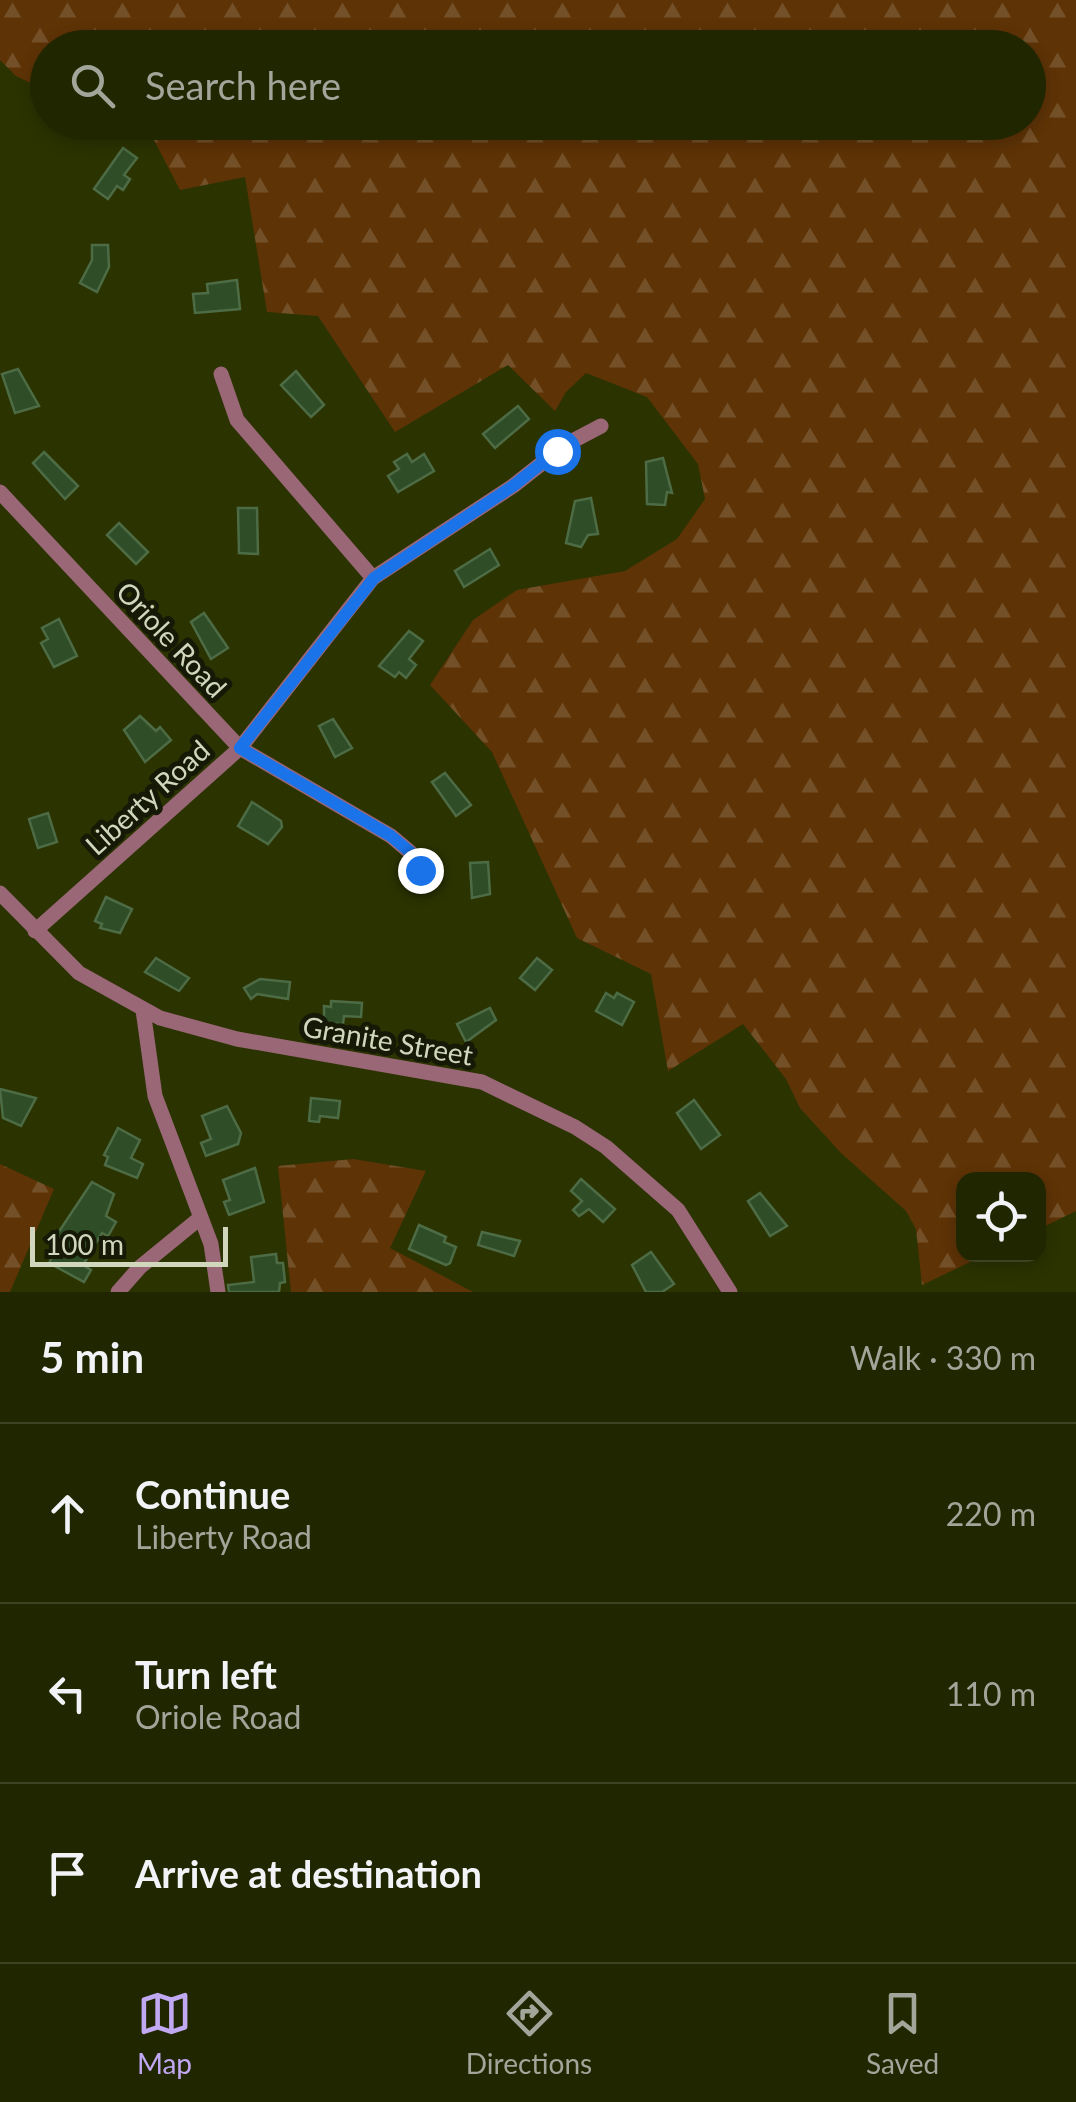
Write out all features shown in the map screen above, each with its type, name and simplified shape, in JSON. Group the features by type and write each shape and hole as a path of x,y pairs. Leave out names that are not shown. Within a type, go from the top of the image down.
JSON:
{"street":[{"path":"221,374 237,420 374,578"},
{"name":"Liberty Road","path":"35,931 240,748 374,578 513,486 565,445 601,426"},
{"name":"Oriole Road","path":"0,492 240,748 391,836 410,852 420,870"},
{"name":"Granite Street","path":"0,893 79,973 143,1010 236,1039 482,1082 550,1114 606,1147 656,1188 678,1210 730,1292"},
{"path":"143,1010 155,1096 212,1244 218,1292"},
{"path":"118,1292 140,1267 200,1218"}],"green space":[{"path":"0,0 1076,0 1076,1211 1046,1226 1046,1172 956,1172 956,1262 970,1262 922,1285 916,1229 906,1211 841,1153 800,1108 786,1079 743,1024 668,1071 651,974 577,938 492,752 430,685 473,620 517,590 625,571 677,539 705,499 698,464 647,397 586,373 566,392 555,411 508,365 395,432 318,316 267,312 245,177 180,190 154,140 1046,140 1046,30 30,30 30,83 16,76 0,60"},
{"path":"353,1159 426,1171 390,1248 473,1292 291,1292 278,1166"},
{"path":"0,1164 54,1189 10,1292 0,1292"}],"building":[{"path":"123,148 137,158 124,175 130,179 123,190 117,186 108,199 94,189"},
{"path":"92,245 108,245 109,267 97,292 80,283 92,260"},
{"path":"237,280 240,309 195,313 193,294 208,293 207,284"},
{"path":"18,369 39,406 15,413 2,374"},
{"path":"296,371 324,405 311,417 281,385"},
{"path":"518,406 529,419 495,448 483,434"},
{"path":"44,452 78,486 65,499 33,463"},
{"path":"407,454 412,462 424,454 434,471 398,492 388,476 399,469 394,462"},
{"path":"663,458 672,493 667,492 665,505 647,504 646,462"},
{"path":"591,498 598,534 588,535 581,547 566,543 575,501"},
{"path":"238,508 257,508 258,554 239,553"},
{"path":"119,523 148,552 136,564 107,535"},
{"path":"490,549 499,565 464,587 455,571"},
{"path":"204,613 228,648 211,659 191,622"},
{"path":"59,619 77,656 54,667 41,643 48,639 42,628"},
{"path":"409,631 423,641 409,659 416,665 406,678 399,672 395,677 379,666"},
{"path":"140,716 156,731 160,727 171,740 145,762 124,730"},
{"path":"333,719 352,748 335,757 319,726"},
{"path":"445,773 471,805 456,816 432,782"},
{"path":"252,802 281,821 282,827 268,844 238,826"},
{"path":"48,813 57,842 38,848 29,819"},
{"path":"488,862 490,894 472,898 470,863"},
{"path":"106,897 132,909 120,933 100,928 102,924 95,921"},
{"path":"156,958 189,978 179,991 145,972"},
{"path":"537,958 552,970 535,990 520,978"},
{"path":"260,979 290,982 288,999 257,994 251,999 244,988"},
{"path":"606,993 614,998 617,993 634,1002 622,1025 596,1011"},
{"path":"331,1001 362,1003 361,1017 344,1016 343,1024 324,1023 324,1006 331,1007"},
{"path":"490,1008 496,1020 466,1042 457,1024"},
{"path":"0,1089 36,1098 21,1126 3,1118"},
{"path":"311,1098 340,1101 338,1118 320,1116 319,1122 309,1121"},
{"path":"694,1100 720,1135 701,1149 677,1113"},
{"path":"227,1106 241,1133 238,1144 206,1156 201,1143 211,1139 202,1116"},
{"path":"118,1128 140,1140 131,1158 143,1164 137,1178 105,1165 108,1157 104,1155"},
{"path":"255,1168 264,1202 229,1215 224,1202 230,1200 223,1180"},
{"path":"581,1179 615,1209 603,1222 589,1209 579,1216 573,1210 582,1201 571,1191"},
{"path":"92,1182 114,1194 106,1216 116,1222 108,1236 102,1233 83,1265 91,1270 84,1282 49,1263 62,1239 56,1236"},
{"path":"760,1193 787,1226 770,1236 748,1201"},
{"path":"419,1225 446,1237 444,1242 456,1247 450,1263 446,1265 409,1249"},
{"path":"482,1232 520,1241 514,1256 478,1245"},
{"path":"651,1252 674,1284 662,1292 646,1292 632,1265"},
{"path":"276,1254 277,1263 283,1263 285,1282 280,1283 279,1292 229,1292 228,1285 254,1282 251,1257"}],"route":[{"path":"420,870 410,852 391,836 240,748 374,578 526,477 557,451"}]}
